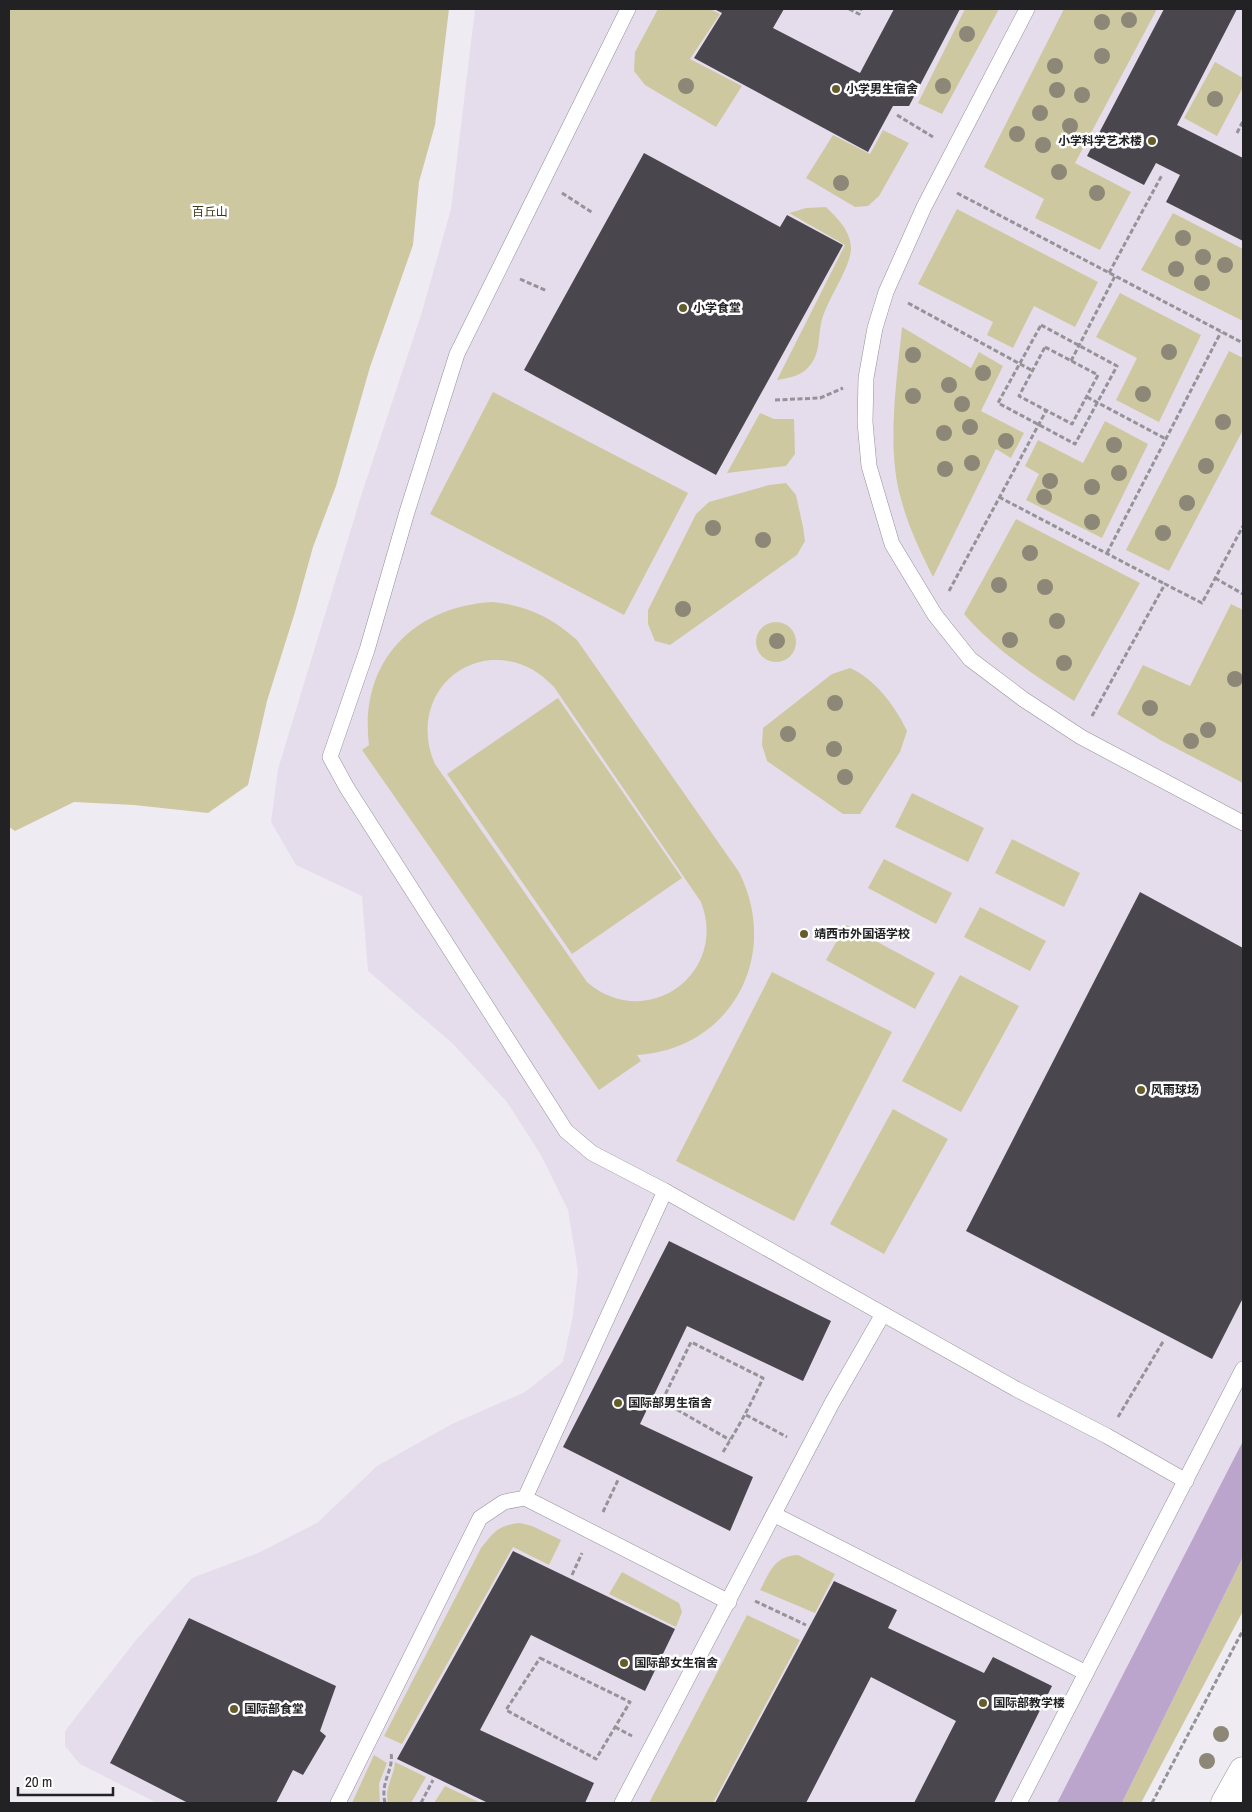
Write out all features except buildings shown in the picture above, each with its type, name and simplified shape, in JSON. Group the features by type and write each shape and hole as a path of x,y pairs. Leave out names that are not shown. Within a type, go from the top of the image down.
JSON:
{"main road":[{"path":"1225,1803 1243,1771"}],"lane":[{"path":"628,9 457,354 407,512 367,650 330,757 347,788 566,1131 592,1153 664,1191 1016,1389 1107,1436 1186,1481"},
{"path":"1026,9 903,250 886,292 875,328 866,378 865,422 869,466 892,544 935,615 970,659 1023,699 1081,737 1243,823"},
{"path":"525,1498 664,1191"},
{"path":"622,1803 775,1516 832,1403 883,1314"},
{"path":"1019,1803 1243,1369"},
{"path":"338,1803 480,1518 504,1502 525,1498 592,1532 732,1597"},
{"path":"775,1516 1086,1674"}],"path":[{"path":"849,9 858,14 861,9"},
{"path":"897,115 954,149"},
{"path":"1237,133 1243,121"},
{"path":"1109,273 1162,175"},
{"path":"542,180 593,213"},
{"path":"937,182 1243,343"},
{"path":"1071,361 1115,276"},
{"path":"886,292 1032,371"},
{"path":"1041,325 1080,346 1117,366 1075,444 998,403 1041,325"},
{"path":"1107,554 1221,332"},
{"path":"1045,347 1071,361 1098,375 1072,424 1019,396 1045,347"},
{"path":"775,400 820,398 866,378"},
{"path":"1087,397 1166,439"},
{"path":"935,615 1046,411"},
{"path":"999,497 1202,603 1243,526"},
{"path":"1215,578 1243,594"},
{"path":"1081,737 1165,584"},
{"path":"1107,1436 1164,1340"},
{"path":"723,1452 746,1415 763,1378 691,1342 662,1401 730,1440"},
{"path":"746,1415 809,1449"},
{"path":"592,1532 618,1480"},
{"path":"732,1597 806,1625"},
{"path":"1152,1803 1243,1630"},
{"path":"540,1658 630,1702 615,1728 596,1759 506,1710 540,1658"},
{"path":"385,1803 383,1784 390,1765 390,1750"},
{"path":"421,1803 433,1780"}],"shaded area":[{"name":"靖西市外国语学校","path":"475,9 1243,9 1243,1441 1057,1803 157,1803 80,1764 65,1746 65,1731 136,1640 192,1578 258,1553 317,1523 377,1466 452,1424 525,1392 563,1362 573,1315 578,1271 568,1210 541,1155 507,1102 452,1043 368,971 362,896 296,865 271,822 278,769 362,493 422,312 451,209"},
{"path":"1243,1441 1243,1557 1122,1803 1057,1803"}],"green space":[{"name":"百丘山","path":"9,9 449,9 435,125 419,182 413,245 370,367 336,486 313,547 267,701 248,785 208,813 134,805 74,802 15,831 9,827"},
{"path":"658,9 710,9 720,14 690,59 742,86 716,127 645,85 634,71 635,52"},
{"path":"965,9 999,9 942,114 918,103"},
{"path":"1064,9 1157,9 1075,163 1131,192 1100,250 1035,218 1044,199 984,167"},
{"path":"1215,62 1243,78 1243,87 1217,136 1184,118"},
{"path":"883,130 909,143 879,196 868,206 855,207 806,178 833,135 870,154"},
{"path":"826,207 839,221 849,237 850,257 823,315 814,359 808,368 800,374 777,380 845,245 789,213 806,208"},
{"path":"957,209 1098,282 1075,327 1034,306 1013,348 987,335 993,322 918,284"},
{"path":"1173,213 1243,249 1243,321 1141,270"},
{"path":"1120,293 1201,335 1159,422 1116,400 1137,358 1096,337"},
{"path":"902,327 971,368 979,352 1003,366 981,411 1024,433 1011,458 996,449 933,577 907,519 901,499 894,458 894,414"},
{"path":"1229,351 1243,358 1243,430 1169,571 1126,550"},
{"path":"493,392 688,493 624,615 430,514"},
{"path":"760,413 774,419 794,419 795,454 786,466 727,473"},
{"path":"1105,421 1148,444 1102,538 1026,500 1039,474 1025,466 1038,440 1083,463"},
{"path":"786,483 796,495 803,527 805,541 797,555 670,645 655,641 648,624 648,610 696,514 709,502 769,485"},
{"path":"1016,519 1140,583 1074,701 1030,672 1002,650 964,614"},
{"path":"492,602 527,609 558,625 577,640 739,872 751,903 754,935 750,965 739,992 722,1016 699,1036 670,1049 637,1055 641,1061 599,1090 362,750 369,745 368,716 373,689 382,665 396,645 415,628 437,615 463,606","holes":["500,660 526,666 554,687 701,902 707,928 703,952 693,972 677,988 656,998 634,1001 610,996 587,982 435,764 429,747 428,729 430,712 436,697 445,683 457,672 473,664"]},
{"path":"1231,604 1243,610 1243,783 1162,741 1117,714 1143,665 1190,686"},
{"path":"780,622 787,625 793,631 796,642 795,650 787,659 780,662 772,662 765,659 757,650 756,638 759,631 768,623"},
{"path":"850,668 876,686 897,712 907,731 900,752 860,814 843,814 767,761 762,745 763,728 832,674"},
{"path":"558,698 682,878 572,954 447,774"},
{"path":"912,793 984,828 968,862 895,827"},
{"path":"1012,839 1080,873 1064,907 995,873"},
{"path":"884,859 952,893 936,924 868,888"},
{"path":"980,907 1046,941 1030,971 964,937"},
{"path":"846,925 935,973 915,1009 826,960"},
{"path":"772,972 892,1032 794,1221 676,1161"},
{"path":"960,975 1019,1006 961,1112 902,1081"},
{"path":"893,1109 948,1139 884,1254 830,1224"},
{"path":"520,1523 532,1526 561,1540 549,1565 513,1547 402,1744 384,1736 481,1548 497,1530"},
{"path":"798,1555 835,1574 815,1613 760,1590 770,1571 778,1562 783,1558"},
{"path":"1243,1557 1243,1611 1141,1803 1122,1803"},
{"path":"622,1572 679,1603 682,1612 676,1627 609,1594"},
{"path":"747,1615 800,1640 713,1803 649,1803"},
{"path":"374,1755 387,1763 379,1784 380,1803 352,1803"},
{"path":"395,1762 426,1777 411,1803 388,1803 387,1792"},
{"path":"445,1786 481,1803 434,1803"}],"place":[{"name":"小学男生宿舍","path":"836,89"},
{"name":"小学科学艺术楼","path":"1152,141"},
{"name":"小学食堂","path":"683,308"},
{"name":"靖西市外国语学校","path":"804,934"},
{"name":"风雨球场","path":"1141,1090"},
{"name":"国际部男生宿舍","path":"618,1403"},
{"name":"国际部女生宿舍","path":"624,1663"},
{"name":"国际部教学楼","path":"983,1703"},
{"name":"国际部食堂","path":"234,1709"}]}
